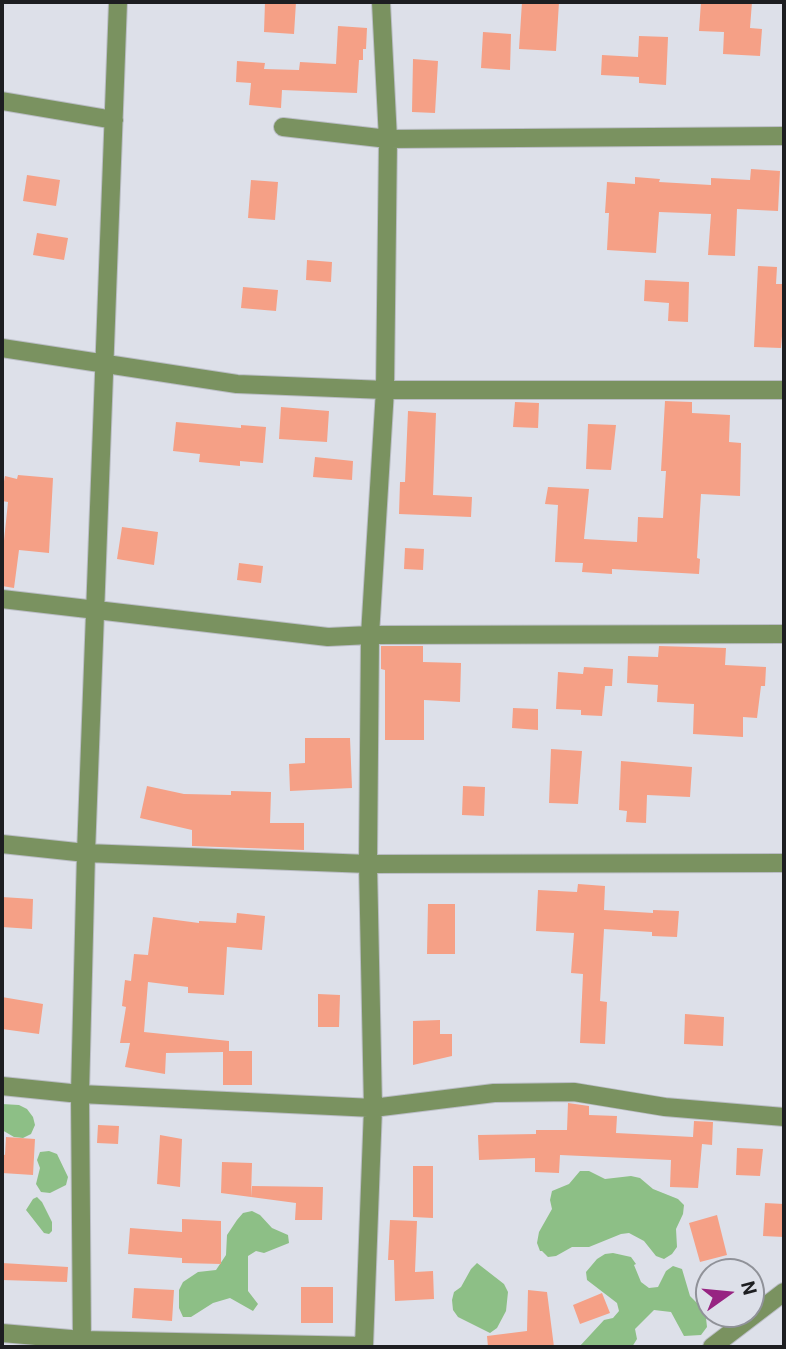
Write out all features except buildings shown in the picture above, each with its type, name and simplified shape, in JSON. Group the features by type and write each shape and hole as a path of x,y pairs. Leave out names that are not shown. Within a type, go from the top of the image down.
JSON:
{"street":[{"path":"82,1344 80,1094 86,853 118,2"},
{"path":"2,1333 82,1344 364,1346 373,1108 368,864 370,635 384,390 388,139 381,2"},
{"path":"2,101 114,120"},
{"path":"282,127 388,139 784,136"},
{"path":"2,348 237,384 384,390 784,390"},
{"path":"2,599 328,637 784,634"},
{"path":"2,844 86,853 368,864 784,863"},
{"path":"2,1086 80,1094 373,1108 494,1093 574,1092 665,1107 784,1117"},
{"path":"712,1347 784,1292"}],"green space":[{"path":"2,1104 19,1105 27,1109 35,1125 31,1134 23,1138 14,1137 2,1130"},
{"path":"40,1152 57,1154 68,1177 66,1185 50,1193 41,1192 36,1184"},
{"path":"580,1171 589,1171 605,1179 631,1176 640,1178 653,1189 678,1199 684,1205 676,1229 677,1247 672,1254 664,1259 656,1256 644,1241 629,1233 589,1247 572,1247 556,1256 548,1257 540,1251 537,1243 539,1232 552,1209 552,1191 569,1184"},
{"path":"37,1197 52,1222 52,1231 49,1234 44,1233 26,1210"},
{"path":"252,1211 260,1215 272,1228 288,1235 289,1243 264,1253 256,1251 248,1256 248,1291 258,1304 253,1311 230,1298 213,1303 191,1317 183,1317 179,1308 179,1290 183,1282 198,1272 216,1270 226,1255 227,1235 243,1213"},
{"path":"605,1254 631,1257 641,1282 649,1288 658,1287 666,1271 673,1266 682,1269 690,1296 695,1301 695,1328 706,1328 701,1335 684,1336 671,1312 654,1310 635,1329 637,1339 632,1347 579,1347 604,1320 613,1318 619,1311 617,1303 587,1280 586,1272"},
{"path":"477,1263 504,1284 508,1292 506,1311 497,1328 490,1333 458,1317 453,1310 454,1292 461,1287"}]}
